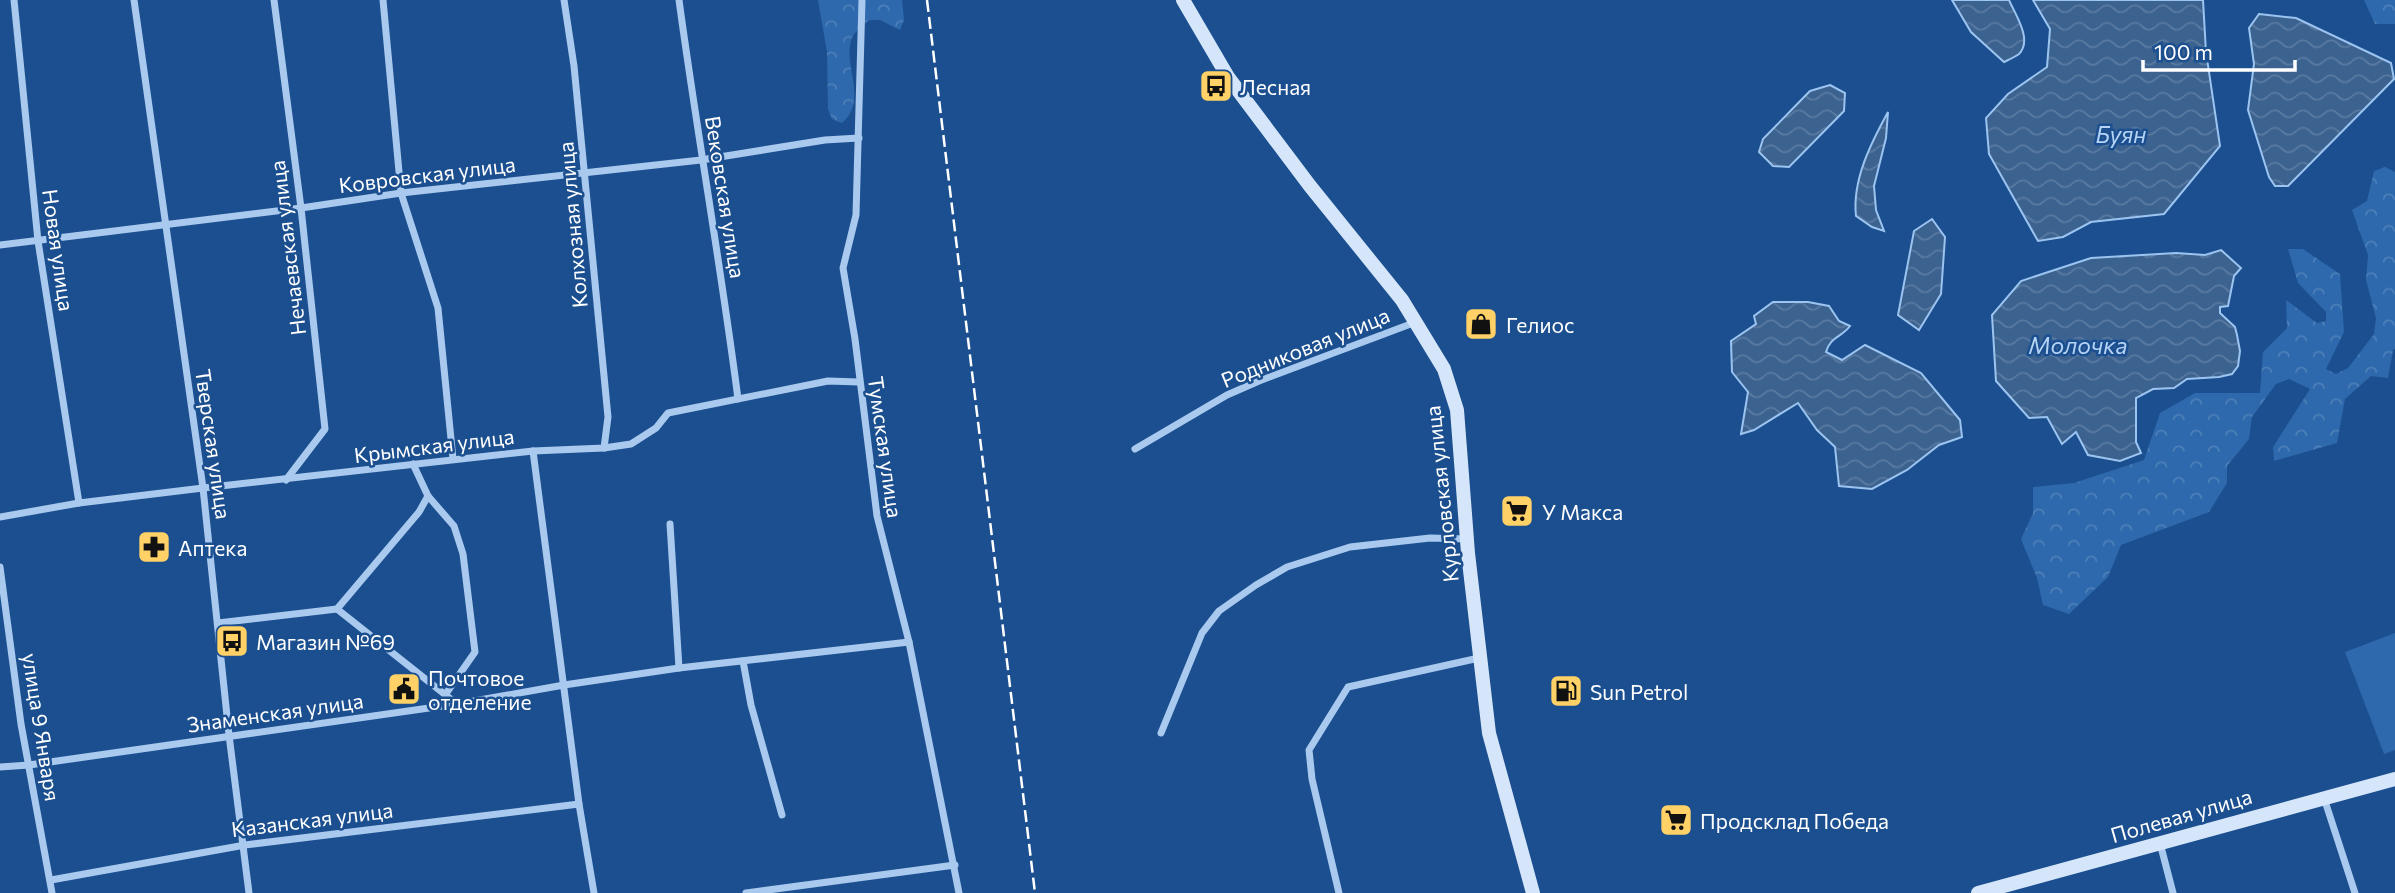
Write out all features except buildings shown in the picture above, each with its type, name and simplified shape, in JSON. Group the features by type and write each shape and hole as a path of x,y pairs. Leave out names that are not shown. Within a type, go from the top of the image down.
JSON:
{"main road":[{"name":"Курловская улица","path":"1183,0 1210,49 1243,98 1310,187 1402,300 1444,369 1457,410 1466,539 1492,749 1533,893"},
{"name":"Полевая улица","path":"1978,893 2395,779"}],"street":[{"name":"Новая улица","path":"14,0 38,241 79,503"},
{"name":"Тверская улица","path":"134,0 203,488 219,623 219,648 249,893"},
{"name":"Нечаевская улица","path":"274,0 301,208 325,429 286,480"},
{"path":"383,0 401,193 438,308 453,459"},
{"name":"Колхозная улица","path":"564,0 574,66 608,417 604,448"},
{"name":"Вековская улица","path":"679,0 738,399"},
{"name":"Тумская улица","path":"862,0 856,215 843,268 855,339 877,516 909,642 959,893"},
{"name":"Ковровская улица","path":"0,246 401,193 701,160 825,140 859,138"},
{"name":"Родниковая улица","path":"1135,449 1227,395 1416,322"},
{"name":"Крымская улица","path":"0,517 79,503 453,459 632,444 656,428 668,413 828,381 859,382"},
{"path":"533,451 579,804 594,893"},
{"path":"413,464 428,496 454,526 463,554 475,652 445,695"},
{"path":"219,623 337,609 419,512 428,496"},
{"path":"670,524 679,668"},
{"path":"1161,733 1202,633 1219,611 1256,586 1287,567 1350,547 1430,538 1466,539"},
{"name":"улица 9 Января","path":"0,567 21,724 52,893"},
{"path":"337,609 457,704"},
{"name":"Знаменская улица","path":"0,767 457,704 679,668 909,642"},
{"path":"1339,893 1312,779 1309,750 1348,687 1479,658"},
{"path":"743,661 751,705 782,815"},
{"path":"2323,797 2355,893"},
{"name":"Казанская улица","path":"51,880 245,845 579,804"},
{"path":"2160,843 2173,893"},
{"path":"748,893 955,865"}],"green space":[{"path":"818,0 902,0 904,20 900,30 880,20 869,20 853,36 850,57 854,103 850,114 842,123 832,119 828,109 827,52"},
{"path":"2364,0 2395,0 2395,24 2375,24"},
{"path":"2385,167 2395,172 2395,349 2388,378 2371,376 2345,399 2337,443 2274,461 2273,447 2310,389 2289,379 2276,384 2252,417 2249,439 2227,466 2227,483 2209,512 2121,545 2108,577 2069,614 2043,605 2037,578 2021,539 2033,513 2033,487 2074,483 2144,460 2160,413 2195,393 2260,393 2263,352 2287,328 2286,300 2317,323 2326,321 2326,312 2298,283 2288,249 2303,249 2340,274 2344,332 2326,369 2336,374 2348,368 2374,334 2376,318 2366,280 2368,255 2352,210 2367,201 2374,171"},
{"path":"2395,633 2395,750 2384,754 2345,652"}],"water":[{"path":"1952,0 2009,0 2024,34 2023,48 2019,54 2004,62 1971,32"},
{"name":"Буян","path":"2033,0 2203,0 2206,52 2220,146 2164,214 2091,222 2063,237 2038,241 1989,154 1986,118 2008,94 2047,67 2050,29"},
{"path":"2259,14 2296,18 2391,63 2394,79 2288,186 2275,186 2269,177 2248,110 2254,64 2249,28"},
{"path":"1830,85 1845,93 1844,111 1789,167 1773,166 1759,152 1763,139 1810,91"},
{"path":"1888,112 1886,138 1874,186 1876,210 1884,231 1872,227 1856,216 1856,202 1864,162"},
{"path":"1932,219 1945,237 1941,294 1919,330 1898,315 1914,231"},
{"name":"Молочка","path":"2221,250 2241,268 2234,276 2228,306 2220,307 2220,313 2235,327 2240,351 2238,366 2232,374 2187,379 2174,388 2153,389 2136,398 2136,442 2141,453 2120,461 2088,455 2076,432 2062,444 2047,417 2029,418 1996,381 1992,315 2021,281 2091,258 2176,253 2205,255"},
{"path":"1773,302 1808,302 1829,306 1839,321 1850,326 1830,343 1826,352 1842,360 1865,345 1921,373 1960,420 1962,437 1939,445 1907,470 1872,489 1839,486 1835,447 1817,430 1798,403 1754,430 1741,434 1748,392 1732,372 1731,341 1756,324 1754,316"}],"railway":[{"path":"927,0 1035,893"}],"place":[{"name":"Лесная","path":"1216,86"},
{"name":"Гелиос","path":"1481,324"},
{"name":"У Макса","path":"1517,511"},
{"name":"Аптека","path":"154,547"},
{"name":"Магазин №69","path":"232,641"},
{"name":"Почтовое отделение","path":"404,689"},
{"name":"Sun Petrol","path":"1566,691"},
{"name":"Продсклад Победа","path":"1676,820"}]}
